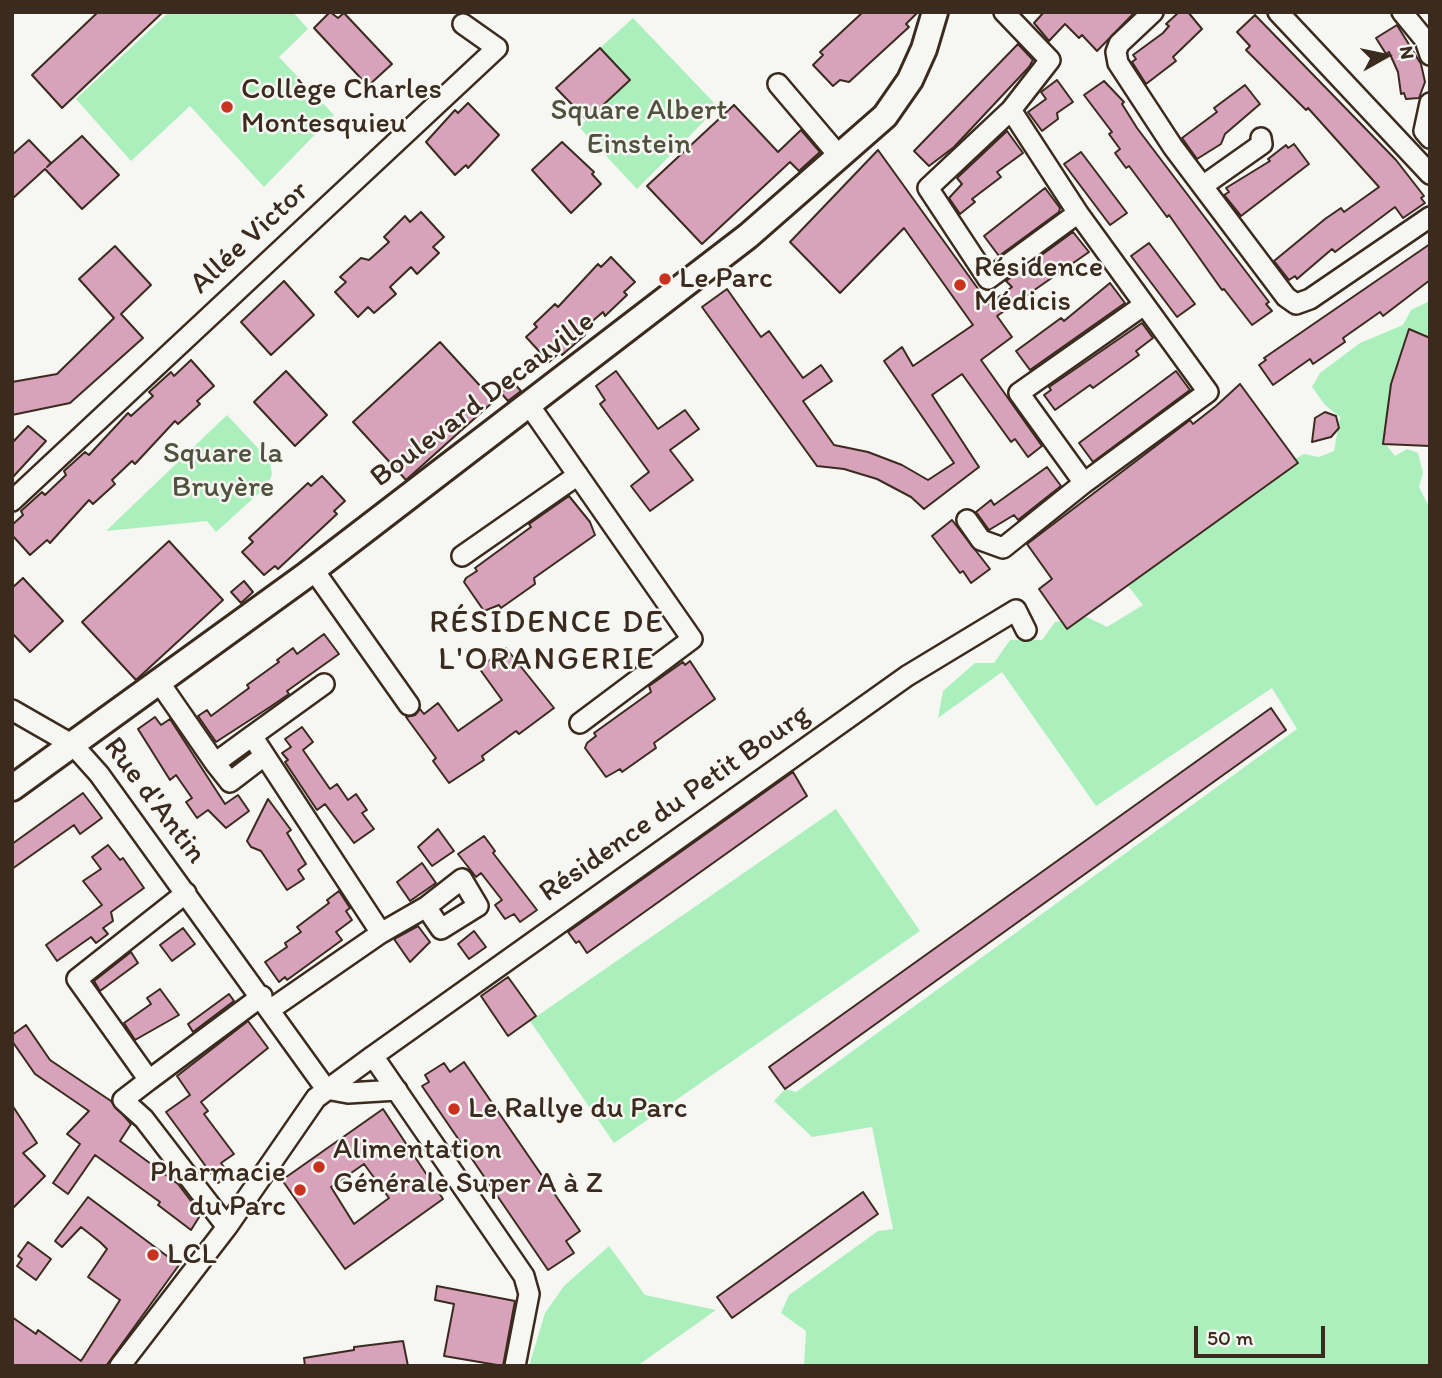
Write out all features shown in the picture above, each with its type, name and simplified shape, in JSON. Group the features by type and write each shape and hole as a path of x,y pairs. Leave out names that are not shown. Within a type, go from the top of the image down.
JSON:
{"street":[{"path":"1004,12 1050,60 1011,110 928,188 988,279 1078,213"},
{"path":"1153,12 1119,44 1116,52 1118,64 1173,147 1286,297 1296,304 1310,299 1430,217"},
{"path":"1278,12 1430,174"},
{"path":"1402,12 1425,40 1430,55"},
{"name":"Boulevard Decauville","path":"12,788 313,569 748,236 885,116 910,80 937,13"},
{"name":"Allée Victor","path":"12,501 497,48 463,24"},
{"path":"778,84 840,157"},
{"path":"1430,103 1424,131 1430,138"},
{"path":"967,520 981,540 1003,548 1084,483 1208,392 1078,213 1011,110"},
{"path":"1204,185 1262,144 1261,138"},
{"path":"1084,483 1019,393 1144,305"},
{"path":"529,405 692,639 580,723"},
{"path":"462,556 578,475"},
{"path":"313,569 409,705"},
{"name":"Résidence du Petit Bourg","path":"120,1366 227,1227 316,1098 326,1089 907,676 1016,610 1026,630"},
{"path":"159,682 230,782 264,756"},
{"path":"215,763 324,684"},
{"name":"Rue d'Antin","path":"12,710 74,745 99,774 326,1089"},
{"path":"252,736 381,933"},
{"name":"Rue d'Antin","path":"149,1080 77,979 186,893"},
{"path":"227,1227 144,1119 123,1100 266,1003 426,907"},
{"path":"373,1056 524,1276 529,1294 515,1366"},
{"path":"326,1089 348,1093 397,1090"}],"green space":[{"path":"169,12 293,12 308,29 279,57 334,115 264,187 190,106 131,161 76,99"},
{"name":"Square Albert Einstein","path":"633,18 718,107 637,189 579,127 630,81 600,48"},
{"path":"1430,301 1430,345 1403,348 1388,403 1384,442 1395,456 1407,449 1418,453 1423,473 1419,487 1430,509 1430,1366 804,1366 806,1331 781,1313 789,1295 878,1231 893,1229 872,1127 812,1137 774,1101 785,1089 796,1092 1297,729 1272,688 1096,806 1002,672 938,718 943,691 975,663 994,663 1010,640 1042,640 1055,622 1087,617 1107,627 1143,605 1128,586 1135,560 1235,493 1304,454 1319,457 1334,451 1340,417 1325,405 1312,387 1320,373 1360,343 1403,325 1411,310"},
{"name":"Square la Bruyère","path":"227,415 270,461 272,474 267,486 216,532 207,521 106,531"},
{"path":"836,809 920,931 614,1143 530,1021"},
{"path":"609,1246 645,1295 716,1310 637,1366 529,1366 545,1313 564,1286"}],"building":[{"path":"98,12 163,12 62,108 32,75"},
{"path":"330,12 338,18 344,13 392,64 368,86 314,28"},
{"path":"863,12 918,12 906,24 909,27 849,82 840,80 833,86 813,65 823,55 820,52"},
{"path":"1044,12 1135,12 1097,51 1082,35 1079,38 1065,24 1049,41 1034,23"},
{"path":"1179,12 1188,12 1202,29 1173,57 1176,61 1146,84 1132,62 1136,59 1133,55 1163,33 1169,26 1166,24"},
{"path":"1255,15 1396,160 1424,196 1421,198 1425,203 1403,218 1395,207 1335,252 1332,249 1297,279 1295,276 1289,280 1274,261 1325,219 1341,208 1344,212 1379,187 1308,108 1306,110 1246,50 1250,46 1237,32"},
{"path":"1397,25 1421,64 1425,82 1419,98 1406,99 1404,93 1401,94 1398,72 1389,52 1386,54 1376,38"},
{"path":"1018,44 1033,60 1029,67 954,147 929,166 914,151"},
{"path":"600,48 630,80 587,120 556,88"},
{"path":"1057,80 1073,102 1057,113 1058,119 1042,131 1028,112 1046,99 1041,92"},
{"path":"1104,81 1124,102 1122,104 1137,128 1269,302 1266,304 1272,311 1252,325 1224,289 1222,290 1169,215 1167,217 1129,166 1126,168 1115,153 1120,149 1109,134 1112,132 1084,95"},
{"path":"1245,85 1260,104 1225,134 1221,144 1197,159 1182,138 1217,112 1214,108"},
{"path":"468,103 499,135 468,168 466,165 455,175 426,142 455,110 458,113"},
{"path":"734,105 778,152 801,130 820,152 799,171 790,162 702,244 647,186"},
{"path":"1007,131 1023,153 997,172 1001,177 972,199 975,202 960,214 949,198 962,184 957,178"},
{"path":"82,136 119,175 82,209 45,169 12,199 12,155 29,140 51,163 47,167"},
{"path":"562,142 594,172 592,174 601,184 571,213 532,170"},
{"path":"1294,144 1309,164 1241,216 1224,195 1229,192 1226,188 1270,161 1268,159 1286,145 1288,148"},
{"path":"878,150 989,304 1012,287 1006,281 1073,232 1089,252 997,316 1012,337 981,360 1042,446 1028,457 1015,439 1011,442 962,374 932,395 979,467 924,509 911,497 877,479 844,469 817,466 702,307 727,289 761,337 769,331 803,378 821,365 832,381 803,401 834,445 868,452 902,465 928,480 954,463 884,361 902,347 913,366 973,325 904,228 840,293 790,242"},
{"path":"1081,152 1127,213 1110,225 1064,164"},
{"path":"1045,188 1060,208 1059,212 999,256 984,236"},
{"path":"421,212 444,237 433,247 439,253 417,274 411,267 390,287 396,294 374,313 368,307 358,317 335,292 346,282 340,277 361,258 369,260 389,242 384,237 405,216 410,222"},
{"path":"1149,243 1195,304 1177,317 1131,256"},
{"path":"1430,244 1430,280 1383,316 1380,312 1343,338 1345,342 1313,364 1310,359 1273,385 1259,365 1266,360 1264,358"},
{"path":"115,246 151,285 121,314 143,338 70,403 12,415 12,382 57,374 114,318 79,279"},
{"path":"611,257 635,282 624,292 627,295 605,316 603,312 581,331 585,335 562,355 560,352 549,362 526,337 537,327 534,324 555,304 558,307 598,264 601,267"},
{"path":"284,281 314,315 271,355 241,322"},
{"path":"1110,283 1125,303 1030,370 1016,351 1061,318 1064,321"},
{"path":"1142,323 1153,338 1136,351 1139,355 1093,388 1090,385 1055,410 1044,395 1051,390 1049,387"},
{"path":"1409,329 1430,338 1430,446 1383,444 1391,384"},
{"path":"440,342 494,401 406,480 353,422"},
{"path":"191,360 214,386 197,401 200,404 178,424 175,421 135,464 132,461 112,480 115,484 93,504 89,500 50,543 47,540 30,555 12,535 12,525 23,515 21,511 42,492 45,495 66,475 64,471 85,452 89,455 128,413 131,416 153,396 149,392 171,372 174,376"},
{"path":"286,371 327,415 295,446 254,402"},
{"path":"616,371 658,429 685,410 699,429 670,450 693,480 650,511 631,486 649,472 600,404 605,400 596,386"},
{"path":"1176,371 1190,390 1093,462 1079,443"},
{"path":"513,382 521,391 508,401 501,393"},
{"path":"1240,384 1298,463 1067,629 1039,589 1052,579 1027,544 1190,420 1193,424"},
{"path":"1325,412 1336,416 1339,428 1331,437 1312,442 1315,418"},
{"path":"28,426 46,441 12,478 12,443"},
{"path":"1047,467 1061,486 1018,520 1014,515 989,530 976,512 991,500 994,505"},
{"path":"322,476 345,501 334,511 337,514 278,569 275,566 264,575 242,552 253,542 249,538 308,483 311,486"},
{"path":"569,496 590,522 595,535 534,578 535,584 501,608 499,605 484,611 464,582 466,578 477,571 475,568 531,527 529,524"},
{"path":"952,520 990,569 971,583 932,536"},
{"path":"169,541 223,600 136,680 82,622"},
{"path":"23,578 63,621 30,652 12,633 12,588"},
{"path":"244,581 253,592 241,603 231,592"},
{"path":"324,634 339,654 287,691 289,694 216,742 198,716 207,710 211,716 249,688 247,685 279,662 277,660 293,648 297,654"},
{"path":"506,648 554,708 519,734 516,731 482,756 484,760 449,783 433,761 436,758 406,717 415,715 420,709 424,714 438,703 458,731 502,700 479,668"},
{"path":"690,661 715,699 654,743 656,748 622,772 620,769 606,777 585,748 596,736 594,733 651,692 649,686 683,662 685,665"},
{"path":"1271,708 1286,730 785,1089 769,1067"},
{"path":"155,717 161,725 170,719 225,804 238,795 249,811 226,828 208,810 197,818 186,802 192,798 176,775 170,780 138,729"},
{"path":"302,727 313,742 303,750 330,789 337,784 348,800 356,794 367,810 362,813 374,829 354,843 325,804 317,810 285,762 288,760 282,753 291,747 285,739"},
{"path":"793,772 807,796 587,953 579,941 576,943 568,932"},
{"path":"83,793 102,818 80,834 74,825 12,869 12,844"},
{"path":"268,799 291,830 287,833 306,864 298,870 304,879 287,890 261,851 251,847 247,841"},
{"path":"438,829 454,851 432,866 418,847"},
{"path":"484,836 495,851 493,853 537,910 520,922 514,914 505,919 495,905 502,900 481,873 476,877 458,854"},
{"path":"108,845 120,860 123,858 144,888 111,912 113,921 103,928 108,934 96,943 91,937 57,961 46,945 102,905 83,881 101,869 92,857"},
{"path":"422,863 436,883 410,901 397,882"},
{"path":"339,891 350,908 346,911 352,920 336,932 342,940 287,980 285,977 279,982 265,962 287,947 285,943 301,932 297,927 329,903 327,900"},
{"path":"418,926 430,942 410,962 394,939"},
{"path":"183,928 195,944 172,961 160,945"},
{"path":"474,931 486,947 469,959 458,944"},
{"path":"131,952 138,963 100,991 94,981"},
{"path":"508,977 536,1016 508,1036 481,996"},
{"path":"160,989 179,1015 135,1040 124,1023 151,1004 147,998"},
{"path":"229,994 234,1001 193,1032 188,1024"},
{"path":"248,1021 268,1048 201,1102 208,1111 204,1114 234,1154 221,1163 230,1175 218,1183 166,1112 190,1095 177,1076"},
{"path":"26,1025 50,1060 111,1101 131,1124 120,1141 178,1184 201,1214 191,1230 158,1205 160,1202 95,1155 68,1194 53,1183 80,1144 67,1134 89,1111 35,1074 12,1041 12,1035"},
{"path":"464,1062 580,1231 566,1241 574,1253 548,1270 422,1086 429,1082 425,1075 444,1063 450,1072"},
{"path":"12,1105 37,1143 23,1153 45,1176 12,1209"},
{"path":"383,1109 443,1199 345,1269 282,1180","holes":["364,1164 389,1198 354,1224 331,1187"]},
{"path":"863,1192 878,1214 732,1318 717,1297"},
{"path":"88,1197 179,1265 106,1366 12,1366 12,1317 36,1334 38,1330 81,1361 120,1300 88,1277 107,1249 100,1242 81,1227 62,1247 55,1241"},
{"path":"28,1242 51,1259 36,1280 17,1266 22,1259 18,1256"},
{"path":"437,1286 515,1301 503,1366 444,1356 454,1304 435,1300"},
{"path":"403,1341 408,1366 305,1366 304,1358 354,1350 354,1347"}],"place":[{"name":"Collège Charles Montesquieu","path":"227,107"},
{"name":"Le Parc","path":"665,279"},
{"name":"Résidence Médicis","path":"960,285"},
{"name":"Le Rallye du Parc","path":"454,1109"},
{"name":"Alimentation Générale Super A à Z","path":"319,1167"},
{"name":"Pharmacie du Parc","path":"300,1190"},
{"name":"LCL","path":"153,1255"}],"district":[{"name":"RÉSIDENCE DE L'ORANGERIE","path":"547,642"}]}
